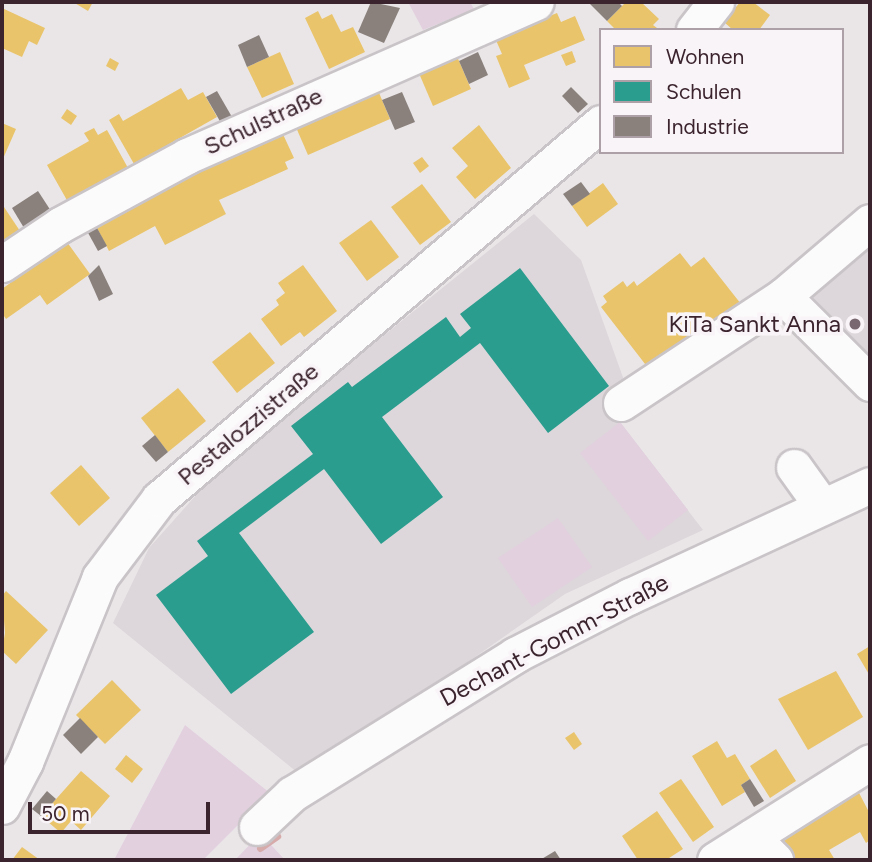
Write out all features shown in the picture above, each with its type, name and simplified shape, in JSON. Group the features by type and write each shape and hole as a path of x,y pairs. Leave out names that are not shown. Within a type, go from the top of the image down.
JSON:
{"street":[{"name":"Schulstraße","path":"2,264 60,225 187,156 536,2"},
{"path":"696,28 716,2"},
{"name":"Pestalozzistraße","path":"2,806 25,762 100,578 151,507 216,447 294,386 599,125"},
{"path":"621,403 783,296 870,222"},
{"path":"783,296 870,383"},
{"path":"794,467 822,506"},
{"name":"Dechant-Gomm-Straße","path":"257,827 292,794 514,655 870,485"},
{"path":"715,860 764,848 870,762"}],"shaded area":[{"path":"408,2 470,2 474,9 423,30"},
{"path":"534,214 581,260 630,397 620,422 703,530 565,594 303,777 113,623 149,548 222,466"},
{"name":"KiTa Sankt Anna","path":"870,238 870,357 808,292"},
{"path":"620,422 688,510 648,541 580,453"},
{"path":"558,518 592,567 532,607 498,558"},
{"path":"185,725 270,793 203,860 114,860"},
{"path":"260,834 285,860 235,860"}],"building: Wohnen":[{"path":"73,2 93,2 88,11"},
{"path":"626,2 641,2 659,19 653,25 657,28 614,28 607,21"},
{"path":"740,2 753,2 770,15 760,28 731,28 724,22"},
{"path":"2,8 45,28 37,45 29,41 22,57 2,48"},
{"path":"318,11 322,19 332,14 341,32 353,27 365,52 329,69 305,18"},
{"path":"557,13 561,22 575,16 585,40 524,65 530,79 509,88 496,56 502,54 495,38"},
{"path":"572,51 576,62 566,66 561,55"},
{"path":"280,52 294,84 262,98 247,67"},
{"path":"456,54 471,89 433,106 418,71"},
{"path":"110,58 119,63 115,71 106,66"},
{"path":"181,88 188,100 203,92 217,117 134,164 109,120 119,114 123,121"},
{"path":"377,88 390,119 308,155 295,125"},
{"path":"67,109 77,116 71,125 61,118"},
{"path":"2,123 16,129 2,161"},
{"path":"479,125 511,168 475,199 456,177 468,166 452,148"},
{"path":"94,128 98,135 107,130 128,168 68,202 47,165 89,141 84,133"},
{"path":"281,130 294,158 285,162 288,169 219,200 226,214 165,245 155,226 109,251 96,226 203,166"},
{"path":"422,157 429,166 420,173 413,163"},
{"path":"603,183 618,204 587,227 572,206"},
{"path":"422,184 451,222 420,245 391,207"},
{"path":"2,204 20,231 2,243"},
{"path":"371,220 399,257 367,281 339,243"},
{"path":"67,242 90,274 47,305 40,295 6,319 2,313 2,289"},
{"path":"680,253 691,267 704,257 741,304 652,373 601,307 607,302 603,296 623,281 627,287 634,281 637,286"},
{"path":"303,265 337,311 304,337 300,332 281,346 261,319 279,305 276,300 285,293 278,283"},
{"path":"250,332 275,363 237,393 212,362"},
{"path":"178,388 206,421 168,452 141,418"},
{"path":"81,465 110,498 79,526 50,493"},
{"path":"6,591 48,630 16,664 2,651 5,633 2,596"},
{"path":"870,646 870,676 857,654"},
{"path":"836,671 863,717 808,750 778,699"},
{"path":"112,680 141,710 105,744 76,715"},
{"path":"574,732 582,744 574,750 565,738"},
{"path":"717,741 727,758 735,754 750,779 741,785 745,792 722,806 692,756"},
{"path":"776,749 796,781 770,798 750,766"},
{"path":"126,755 143,769 132,783 115,769"},
{"path":"81,771 110,796 81,830 71,821 61,833 41,816"},
{"path":"681,779 714,827 693,842 659,793"},
{"path":"857,789 870,814 870,840 866,843 860,832 829,850 835,860 785,860 768,842"},
{"path":"657,811 683,849 666,860 638,860 622,836"},
{"path":"22,847 40,860 12,860"}],"building: Schulen":[{"path":"520,268 609,386 548,433 480,343 382,417 443,497 381,544 324,469 239,533 314,632 231,694 156,595 208,556 197,541 313,454 291,426 348,382 352,387 446,317 460,337 471,328 460,314"}],"building: Industrie":[{"path":"371,2 400,8 384,43 358,32"},
{"path":"588,2 618,2 622,6 607,21"},
{"path":"259,35 269,57 247,67 238,45"},
{"path":"478,52 488,75 469,84 459,61"},
{"path":"571,87 588,104 578,113 562,96"},
{"path":"217,91 232,117 221,123 206,97"},
{"path":"402,92 415,122 395,130 382,100"},
{"path":"581,182 590,194 572,206 563,194"},
{"path":"38,191 51,211 24,228 12,208"},
{"path":"96,226 107,246 98,251 87,231"},
{"path":"99,265 113,294 99,301 88,276"},
{"path":"155,435 168,452 156,462 142,446"},
{"path":"80,718 98,737 81,754 63,735"},
{"path":"750,779 764,801 754,807 741,785"},
{"path":"47,791 56,799 41,816 32,809"},
{"path":"555,851 561,860 540,860"}],"waterway":[{"path":"260,848 277,836"}],"place":[{"name":"KiTa Sankt Anna","path":"855,324"}]}
